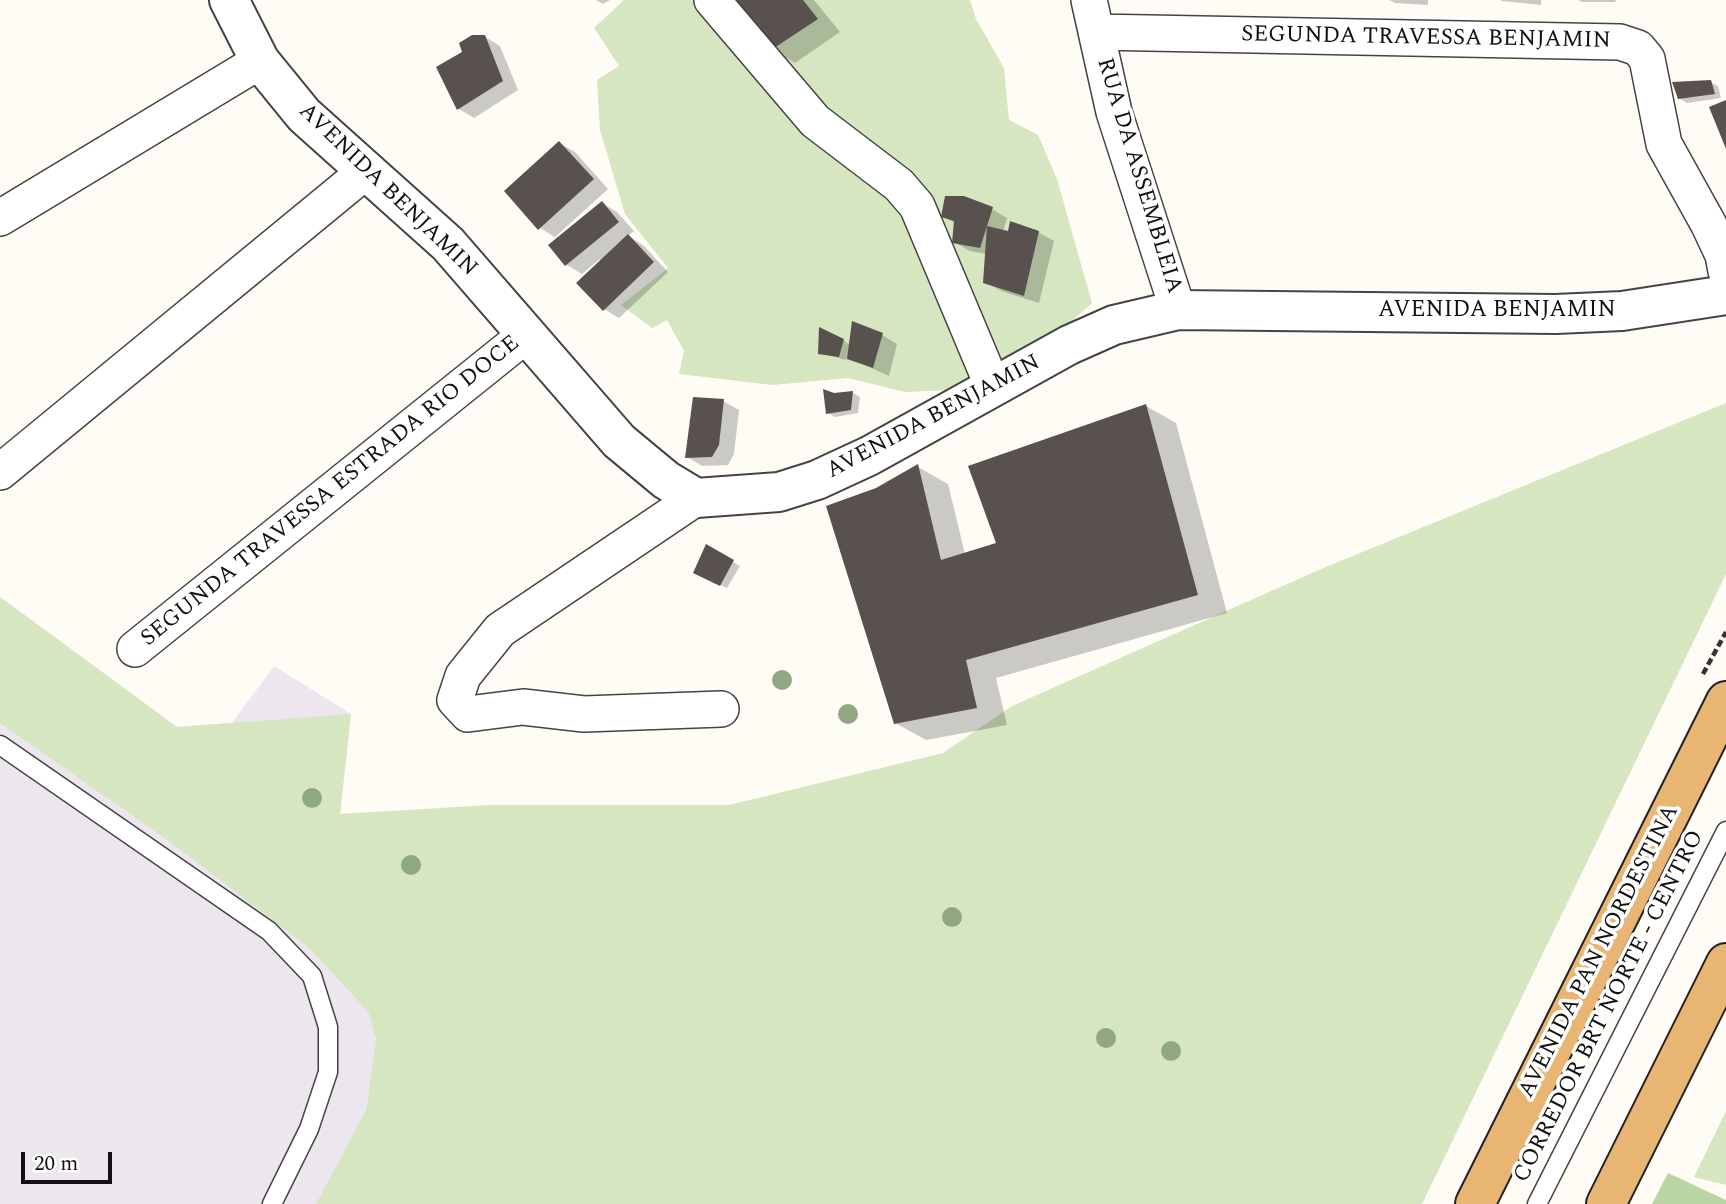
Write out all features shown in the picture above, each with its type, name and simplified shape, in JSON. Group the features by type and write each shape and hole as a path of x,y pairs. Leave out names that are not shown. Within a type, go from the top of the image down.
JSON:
{"highway":[{"name":"AVENIDA PAN NORDESTINA","path":"1482,1196 1726,701"},
{"path":"1606,1204 1726,963"}],"street":[{"name":"AVENIDA BENJAMIN","path":"229,0 260,61 304,115 448,244 620,441 666,480 696,498 779,492 817,480 869,456 1069,345 1114,325 1178,310 1544,314 1622,311 1726,295"},
{"path":"712,0 815,121 899,185 918,206 993,387"},
{"name":"SEGUNDA TRAVESSA BENJAMIN","path":"1091,11 1620,42 1638,48 1647,59 1664,144 1709,225 1723,255 1726,271"},
{"name":"RUA DA ASSEMBLEIA","path":"1091,11 1114,113 1178,310"},
{"path":"0,218 260,61"},
{"path":"0,472 366,171"},
{"name":"SEGUNDA TRAVESSA ESTRADA RIO DOCE","path":"135,649 527,334"},
{"path":"696,498 500,630 463,676 455,700 468,714 523,707 584,714 721,709"}],"lane":[{"path":"0,745 269,931 312,976 328,1027 328,1072 309,1129 272,1204"},
{"name":"CORREDOR BRT NORTE - CENTRO","path":"1537,1204 1726,831"}],"shaded area":[{"path":"0,597 177,727 232,723 274,666 351,714 340,814 308,947 368,1012 376,1039 366,1110 318,1204 0,1204"}],"green space":[{"path":"624,0 970,0 976,19 1004,68 1009,120 1038,135 1057,179 1092,303 1054,337 951,390 905,392 848,378 772,385 679,374 684,351 667,320 652,328 621,305 668,268 625,214 600,130 597,80 619,66 594,28"},
{"path":"1726,403 1726,574 1422,1204 316,1204 366,1110 376,1039 368,1012 308,947 166,839 0,723 0,597 177,727 351,714 340,814 490,805 729,805 943,753 1012,706 1321,569"},
{"path":"1726,1111 1726,1185 1694,1177"},
{"path":"1668,1173 1726,1200 1726,1204 1652,1204"}],"building":[{"path":"728,0 803,0 818,19 771,50"},
{"path":"472,35 485,35 503,81 457,110 436,67 462,52 459,43"},
{"path":"1711,80 1715,94 1678,99 1672,82"},
{"path":"1726,100 1726,149 1709,107"},
{"path":"559,141 594,179 538,230 504,191"},
{"path":"945,196 964,196 993,207 980,248 952,243 954,221 941,217"},
{"path":"602,201 619,222 565,266 548,245"},
{"path":"1010,221 1039,231 1024,296 983,283 987,226 1008,231"},
{"path":"628,234 654,262 603,311 576,283"},
{"path":"852,321 883,333 873,368 847,359"},
{"path":"819,327 844,339 839,357 818,354"},
{"path":"823,389 834,393 853,391 851,410 826,414"},
{"path":"693,397 724,399 719,445 712,457 685,458"},
{"path":"1146,404 1198,595 966,660 977,708 894,724 826,506 876,488 918,464 941,560 996,543 968,466"},
{"path":"706,544 734,560 720,586 693,573"}]}
